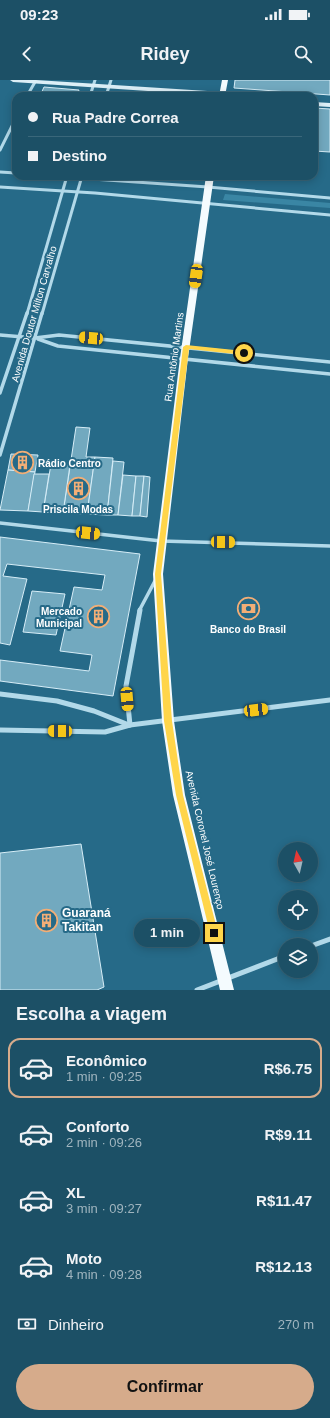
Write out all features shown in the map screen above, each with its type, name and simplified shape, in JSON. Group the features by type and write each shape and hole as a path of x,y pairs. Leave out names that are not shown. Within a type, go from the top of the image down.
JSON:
{"main road":[{"path":"224,92 225,80"},
{"name":"Rua Antônio Martins","path":"161,541 184,358 209,180"},
{"name":"Avenida Coronel José Lourenço","path":"161,541 158,574 168,721 180,795 226,984"}],"street":[{"path":"13,80 34,82 94,83 109,87 181,92"},
{"path":"107,92 111,80"},
{"path":"29,92 34,82"},
{"path":"318,98 330,100"},
{"path":"318,104 330,105"},
{"path":"0,150 12,126"},
{"path":"0,172 12,173"},
{"name":"Avenida Doutor Milton Carvalho","path":"0,393 20,337 66,180"},
{"name":"Avenida Doutor Milton Carvalho","path":"0,456 36,338 81,180"},
{"path":"120,180 330,198"},
{"path":"0,187 77,192 330,215"},
{"path":"0,335 36,338 59,335 330,362"},
{"path":"36,338 58,346 330,374"},
{"path":"0,523 161,541 330,546"},
{"name":"Avenida Coronel José Lourenço","path":"130,725 126,686 139,612 158,574"},
{"path":"0,694 57,701 94,711 130,725"},
{"path":"0,730 105,732 130,725 330,700"},
{"path":"318,943 330,938"},
{"path":"197,990 226,984 278,959"}],"shaded area":[{"path":"225,194 330,203 330,208 223,200"}],"building":[{"path":"235,80 330,80 330,95 318,94 318,92 289,92 234,88"},
{"path":"44,87 79,90 78,92 42,92"},
{"path":"318,108 330,109 330,152 318,151"},
{"name":"Priscila Modas","path":"76,427 90,428 86,457 95,457 87,514 63,513"},
{"name":"Rádio Centro","path":"11,454 38,455 35,472 8,470"},
{"path":"95,457 113,458 107,515 87,514"},
{"path":"113,461 124,462 118,515 107,515"},
{"path":"51,464 70,465 63,513 43,512"},
{"path":"8,470 35,472 28,511 0,510"},
{"path":"34,474 49,474 43,512 28,511"},
{"path":"123,475 136,476 132,516 118,515"},
{"path":"136,476 144,476 140,516 132,516"},
{"path":"144,476 150,477 147,517 140,516"},
{"name":"Mercado Municipal","path":"0,537 140,554 113,696 0,681 0,660 89,671 92,655 60,651 74,587 102,590 105,575 7,564 3,576 27,579 10,645 0,643"},
{"name":"Mercado Municipal","path":"32,591 65,594 56,635 23,632"},
{"name":"Guaraná Takitan","path":"81,844 104,987 97,990 0,990 0,853"}],"place":[{"name":"Rádio Centro","path":"23,463"},
{"name":"Priscila Modas","path":"78,489"},
{"name":"Banco do Brasil","path":"248,609"},
{"name":"Mercado Municipal","path":"98,617"},
{"name":"Guaraná Takitan","path":"47,920"}],"route":[{"path":"214,933 180,795 168,721 158,574 186,347 244,353"}]}
